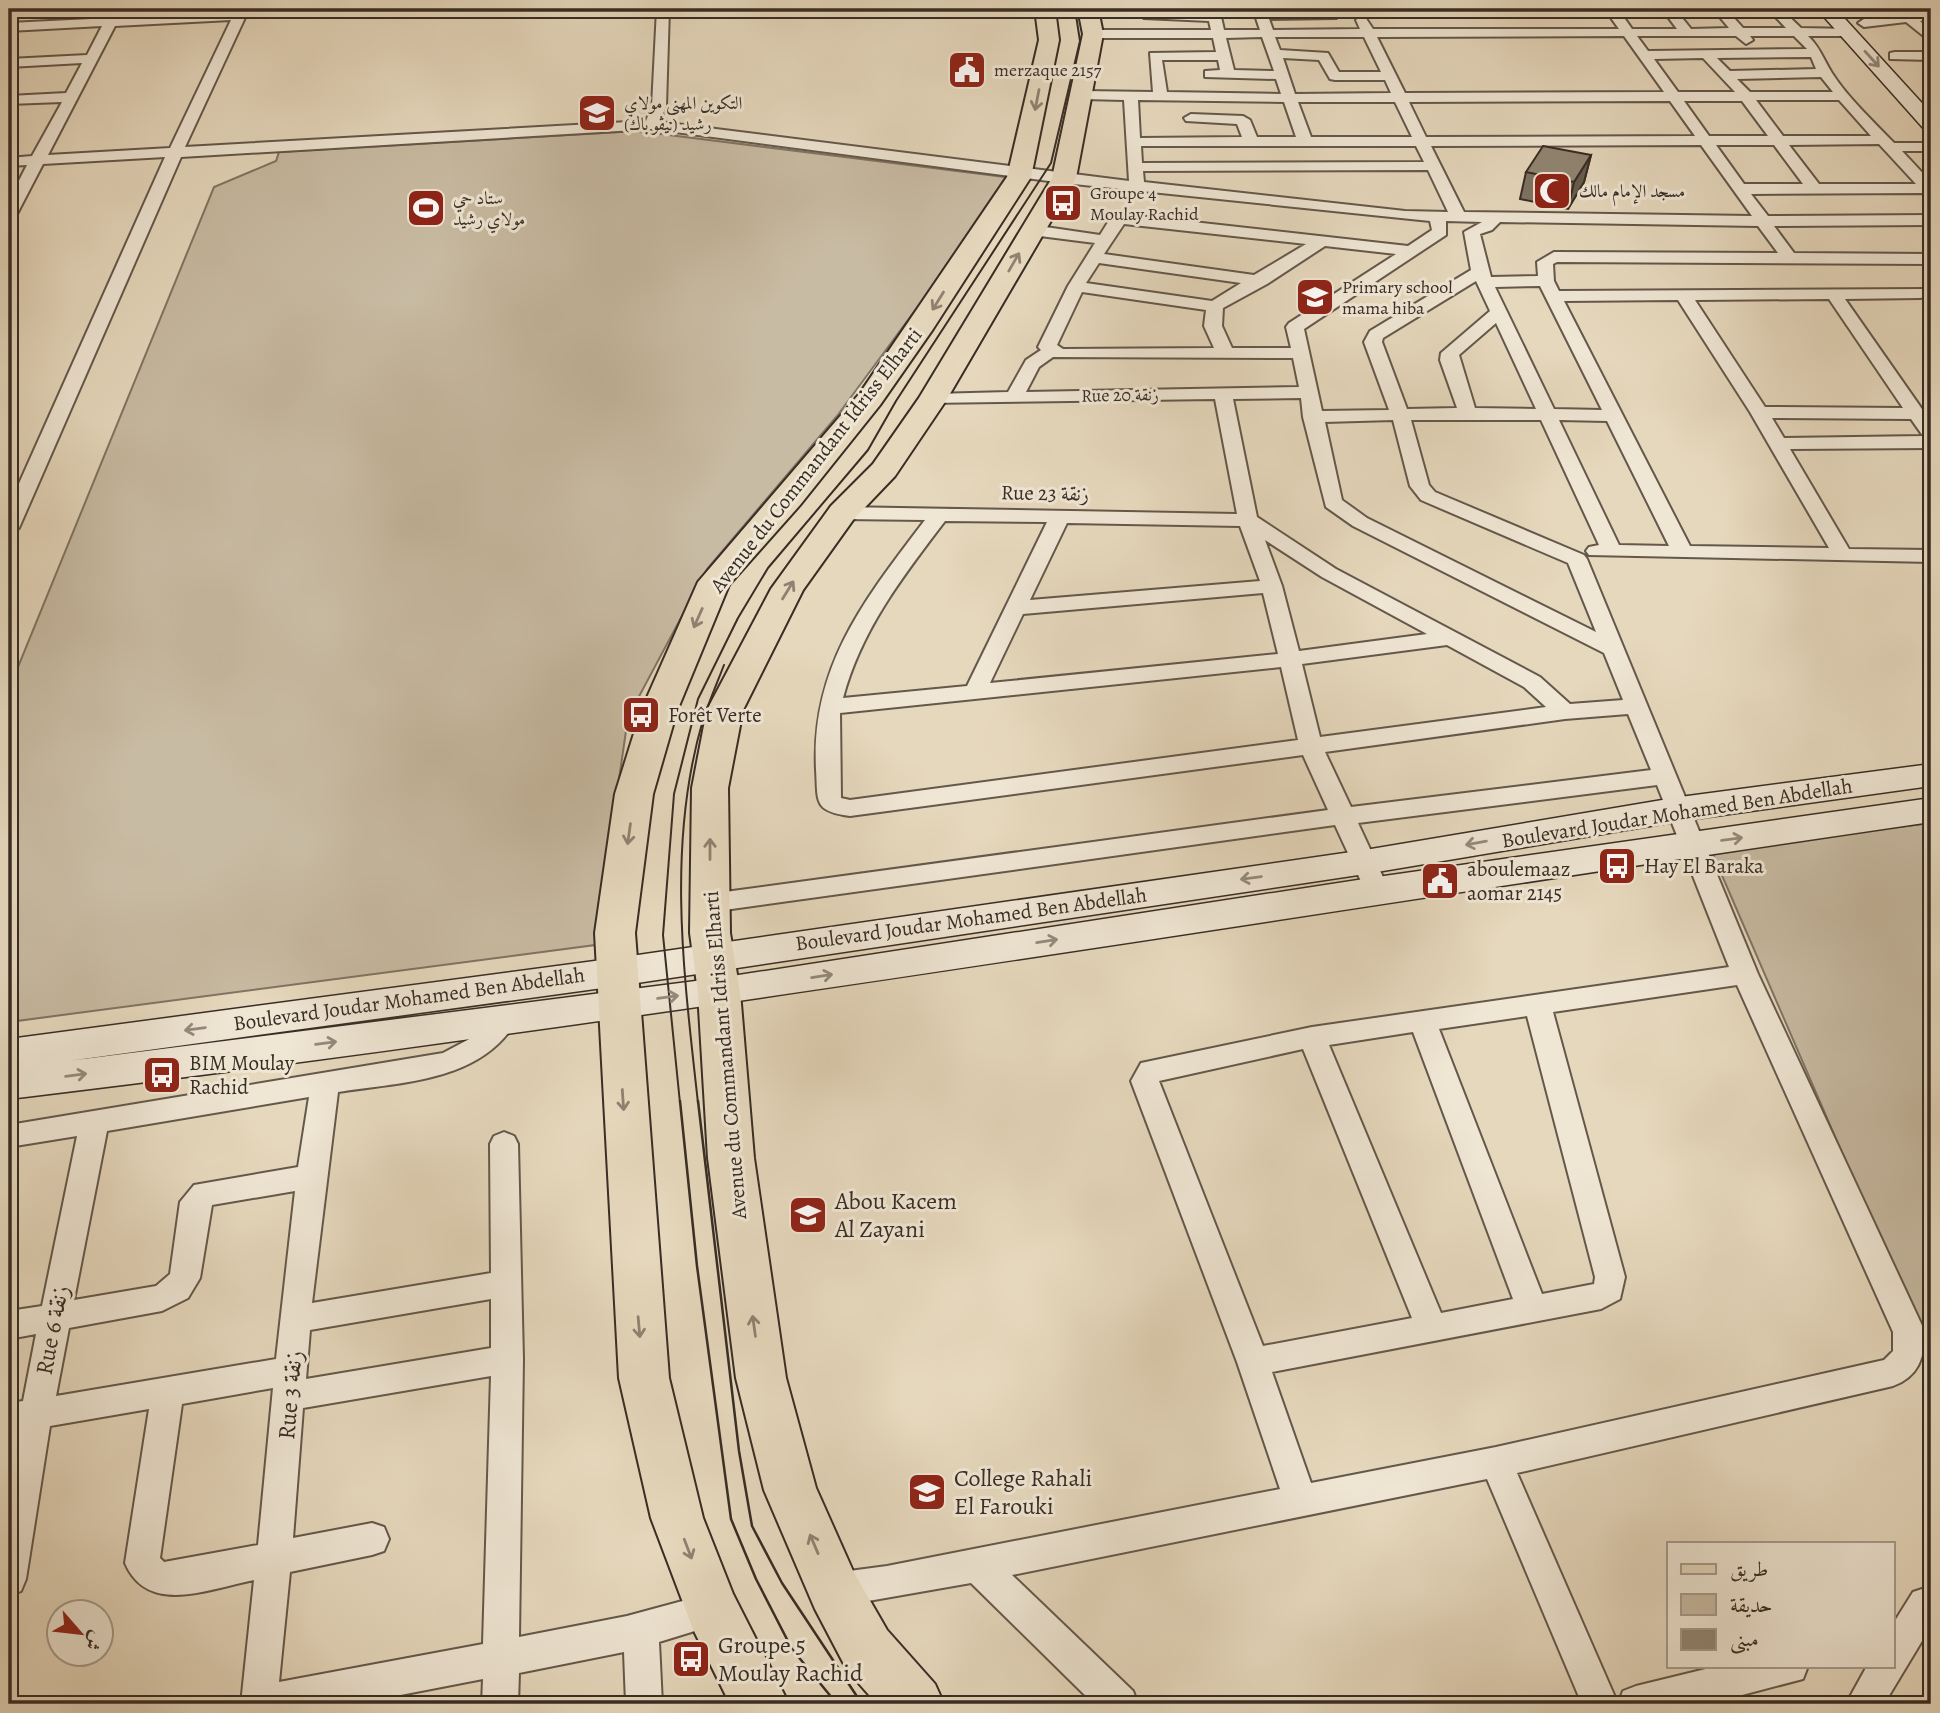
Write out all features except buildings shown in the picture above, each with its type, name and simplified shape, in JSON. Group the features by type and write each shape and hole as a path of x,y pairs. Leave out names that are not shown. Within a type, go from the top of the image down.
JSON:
{"main road":[{"name":"Avenue du Commandant Idriss Elharti","path":"760,1704 712,1611 677,1518 643,1378 615,933 634,794 659,711 714,582 789,498 870,399 920,329 1021,172 1049,40 1045,9"},
{"path":"1826,9 1854,21 1911,74"},
{"path":"1854,21 1931,125"},
{"name":"Avenue du Commandant Idriss Elharti","path":"915,1704 867,1650 834,1590 790,1490 761,1378 731,1158 710,903 709,788 724,709 787,589 842,513 884,470 933,399 1064,178 1083,95 1091,22"},
{"name":"Boulevard Joudar Mohamed Ben Abdellah","path":"1371,876 1680,808 1931,775"},
{"name":"Boulevard Joudar Mohamed Ben Abdellah","path":"9,1054 617,988 1371,876 1694,844 1931,810"},
{"name":"Boulevard Joudar Mohamed Ben Abdellah","path":"9,1084 505,1018 617,988"}],"street":[{"path":"652,125 659,106 663,9"},
{"path":"1141,9 1144,14 1149,15 1213,16 1228,75"},
{"path":"1668,9 1688,33"},
{"path":"1719,9 1758,53"},
{"path":"1774,9 1816,52 1825,73 1884,144 1930,189"},
{"path":"1459,218 1357,11 1612,10 1791,260"},
{"path":"9,27 242,12"},
{"path":"9,528 204,87 242,12"},
{"path":"1322,207 1310,142 1287,99 1260,12 1336,14"},
{"path":"1091,22 1217,34 1268,35 1797,33 1854,21 1931,16"},
{"path":"1909,18 1931,38"},
{"path":"9,214 111,22"},
{"path":"1643,55 1816,52"},
{"path":"1274,54 1323,56 1335,76 1390,76"},
{"path":"1706,54 1745,95 1814,188"},
{"path":"1207,56 1216,97"},
{"path":"1161,96 1154,58 1223,56"},
{"path":"1895,57 1931,56"},
{"path":"9,63 92,59"},
{"path":"1726,75 1825,73"},
{"path":"1210,74 1280,75"},
{"path":"1083,95 1287,99 1400,96 1843,96"},
{"path":"1131,96 1137,185"},
{"path":"9,100 70,97"},
{"path":"1186,97 1197,142 1198,167"},
{"path":"1191,118 1242,120 1251,142"},
{"path":"9,162 652,125 1064,178 1322,207 1472,232 1486,227 1495,218"},
{"path":"1133,142 1777,140 1931,147"},
{"path":"1135,167 1198,167 1318,180 1435,166"},
{"path":"1741,188 1930,189"},
{"path":"1300,353 1060,354 1047,347 1076,286 1115,222 1130,218 1407,250"},
{"path":"1615,650 1345,513 1333,503 1294,327 1302,319 1407,250 1438,225 1459,218 1931,220"},
{"path":"1032,230 1104,240"},
{"path":"1472,232 1482,277 1611,549"},
{"path":"1076,286 1215,306 1261,281 1325,239"},
{"path":"1094,257 1261,281"},
{"path":"1682,551 1550,288 1545,262 1555,257 1931,259"},
{"path":"1894,259 1931,307"},
{"path":"834,1590 977,1565 1496,1462 1893,1372 1908,1357 1920,1335 1745,974 1639,706 1577,559 1428,496 1420,486 1400,414 1373,342 1377,335 1482,277 1550,288 1683,295 1920,293"},
{"path":"1833,293 1931,435"},
{"path":"1683,295 1759,412 1843,555"},
{"path":"1215,306 1213,326 1225,352"},
{"path":"1468,413 1449,360 1450,353 1499,312"},
{"path":"1014,397 1031,363 1051,351"},
{"name":"Rue 20 زنقة","path":"933,399 1308,392"},
{"path":"1223,393 1248,520 1272,586 1311,747 1371,876"},
{"path":"1759,412 1917,414"},
{"path":"1312,417 1468,413 1615,416"},
{"path":"1778,444 1931,442"},
{"name":"Rue 23 زنقة","path":"842,513 1248,520"},
{"path":"940,514 874,601 843,660 829,707 829,801 841,807 1565,712 1639,706"},
{"path":"974,694 1060,516"},
{"path":"1248,520 1328,573 1532,682 1565,712"},
{"path":"1577,559 1595,551 1611,549 1931,556"},
{"path":"1015,608 1272,586"},
{"path":"829,707 1291,659 1450,638"},
{"path":"710,903 1345,816 1667,776"},
{"path":"1301,1501 1253,1362 1145,1081 1151,1071 1161,1066 1312,1037 1537,1002 1745,974"},
{"path":"1253,1362 1601,1296 1609,1290 1610,1277 1537,1002"},
{"path":"9,1136 325,1086 449,1063 483,1044 505,1018"},
{"path":"1422,1020 1532,1308"},
{"path":"1312,1037 1432,1327"},
{"name":"Rue 3 زنقة","path":"260,1704 276,1558 310,1177 325,1086"},
{"name":"Rue 6 زنقة","path":"9,1579 22,1416 54,1316 94,1124"},
{"path":"500,1704 507,1359 504,1144"},
{"path":"9,1325 162,1298 177,1289 184,1278 195,1202 204,1194 310,1177"},
{"path":"296,1319 506,1283"},
{"path":"22,1416 168,1391 291,1383 507,1359"},
{"path":"168,1391 142,1563 156,1578 170,1580 372,1539"},
{"path":"1496,1462 1600,1704"},
{"path":"977,1565 1120,1704"},
{"path":"1895,1652 1925,1604 1931,1603"},
{"path":"260,1704 641,1631 712,1611"},
{"path":"641,1631 645,1704"},
{"path":"1636,1704 1782,1668"},
{"path":"1864,1704 1885,1668"}],"green space":[{"path":"637,131 1013,178 837,416 707,569 628,717 595,945 9,1022 9,689 214,187 276,161 279,152"},
{"path":"1931,823 1931,1328 1914,1319 1711,850"}],"tram line":[{"path":"680,1103 663,935 674,794 698,699 738,618 768,568 868,450 896,401 1051,163 1080,41 1075,9"},
{"path":"698,1103 684,959 681,863 692,767 703,720 724,665"},
{"path":"680,1101 697,1266 731,1519 756,1579 792,1649 837,1704"},
{"path":"698,1101 739,1451 752,1526 782,1583 862,1704"}],"place":[{"name":"merzaque 2157","path":"967,70"},
{"name":"التكوين المهني مولاي رشيد (نيڤو باك)","path":"597,113"},
{"name":"مسجد الإمام مالك","path":"1552,191"},
{"name":"Groupe 4 Moulay Rachid","path":"1063,203"},
{"name":"ستاد حي مولاي رشيد","path":"426,208"},
{"name":"Primary school mama hiba","path":"1315,297"},
{"name":"Forêt Verte","path":"641,715"},
{"name":"Hay El Baraka","path":"1617,866"},
{"name":"aboulemaaz aomar 2145","path":"1440,881"},
{"name":"BIM Moulay Rachid","path":"162,1075"},
{"name":"Abou Kacem Al Zayani","path":"808,1215"},
{"name":"College Rahali El Farouki","path":"927,1492"},
{"name":"Groupe 5 Moulay Rachid","path":"691,1659"}]}
